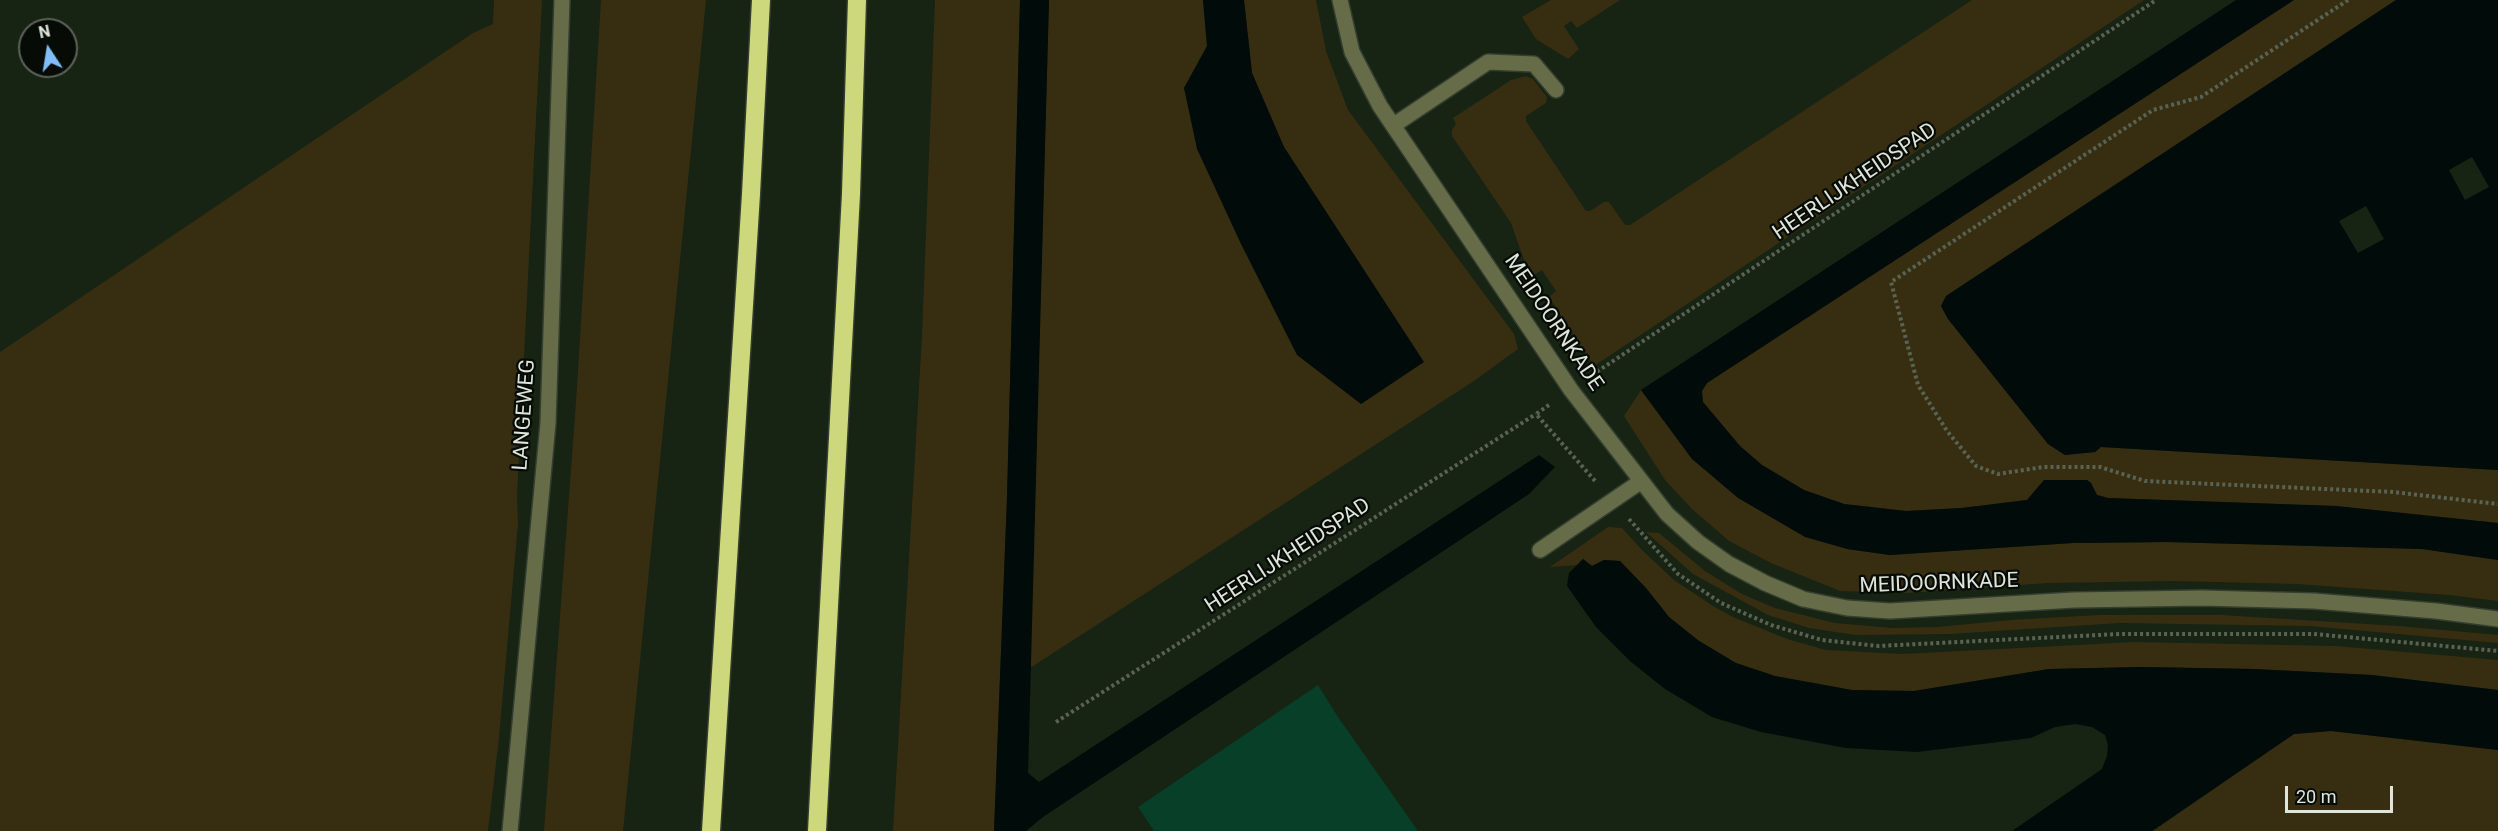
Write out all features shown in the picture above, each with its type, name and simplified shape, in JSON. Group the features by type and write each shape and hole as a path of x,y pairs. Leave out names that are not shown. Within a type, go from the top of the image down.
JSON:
{"highway":[{"path":"711,831 761,0"},
{"path":"817,831 851,194 857,0"}],"street":[{"name":"LANGEWEG","path":"510,831 548,423 562,0"},
{"name":"MEIDOORNKADE","path":"1340,0 1352,52 1380,106 1571,390 1667,514 1698,542 1729,564 1803,599 1847,608 1890,611 2074,600 2202,598 2325,602 2436,611 2498,619"},
{"path":"1394,125 1488,62 1534,64 1556,90"},
{"path":"1540,550 1640,482"}],"path":[{"name":"HEERLIJKHEIDSPAD","path":"1571,390 2155,0"},
{"path":"2348,0 2201,98 2153,110 1891,282 1918,385 1952,437 1976,466 1998,474 2043,467 2100,466 2145,481 2393,492 2498,504"},
{"name":"HEERLIJKHEIDSPAD","path":"1056,722 1536,414"}],"shaded area":[{"path":"494,0 542,0 517,496 518,523 499,738 488,831 0,831 0,352 473,33 493,24"},
{"path":"601,0 706,0 623,831 544,831 576,402"},
{"path":"935,0 1020,0 1007,497 994,831 893,831 922,336"},
{"path":"1020,0 1049,0 1028,773 1039,782 1539,455 1555,467 1529,494 1043,817 1026,831 994,831 1007,497"},
{"path":"1049,0 1203,0 1207,46 1184,88 1361,404 1423,362 1284,147 1252,73 1244,0 1316,0 1326,51 1348,110 1514,334 1518,349 1474,381 1030,668"},
{"path":"1203,0 1244,0 1252,73 1284,147 1424,362 1361,404 1297,355 1241,244 1197,149 1184,88 1207,46"},
{"path":"1551,0 1620,0 1577,28 1571,21 1564,26 1579,49 1568,59 1536,39 1522,17"},
{"path":"1972,0 2144,0 1594,366 1549,297 1556,291 1542,270 1534,275 1524,260 1511,223 1452,136 1452,130 1456,124 1453,118 1511,80 1526,76 1533,79 1547,97 1546,103 1526,116 1526,121 1586,211 1604,202 1609,202 1625,225 1630,225"},
{"path":"2236,0 2294,0 1707,383 1702,391 1703,402 1740,446 1762,465 1804,490 1844,504 1906,511 1962,508 2027,500 2044,480 2087,480 2097,495 2108,498 2336,506 2498,523 2498,560 2422,549 2167,542 2073,543 1890,555 1847,549 1805,537 1738,498 1692,459 1641,390"},
{"path":"2294,0 2396,0 1946,296 1941,306 1948,319 2048,444 2065,455 2095,452 2101,447 2498,470 2498,523 2336,506 2108,498 2097,495 2087,480 2044,480 2027,500 1962,508 1906,511 1844,504 1804,490 1762,465 1740,446 1703,402 1702,391 1707,383"},
{"path":"2396,0 2498,0 2498,470 2101,447 2095,452 2065,455 2048,444 1948,319 1941,306 1946,296","holes":["2472,157 2489,187 2465,200 2449,170","2366,206 2384,239 2358,253 2339,221"]},
{"path":"1641,390 1692,459 1847,549 1890,555 2073,543 2167,542 2422,549 2498,560 2498,601 2449,595 2297,584 2175,581 2048,583 1908,593 1840,591 1771,563 1729,541 1692,509 1665,480 1624,416"},
{"path":"1608,527 1622,528 1674,580 1713,606 1733,617 1787,639 1826,650 1903,654 2134,642 2336,646 2498,660 2498,690 2372,675 2254,669 2140,667 2049,669 1914,691 1852,690 1775,676 1736,663 1699,641 1669,617 1620,561 1604,560 1592,566 1583,559 1577,565 1550,567"},
{"path":"1646,532 1659,533 1705,571 1742,594 1775,608 1835,623 1892,628 1937,627 2099,615 2222,615 2399,626 2498,635 2498,643 2310,626 2119,623 1950,634 1855,635 1809,628 1768,615 1693,574"},
{"path":"1583,559 1592,566 1604,560 1620,561 1669,617 1699,641 1736,663 1775,676 1852,690 1914,691 2049,669 2140,667 2254,669 2372,675 2498,690 2498,750 2331,731 2294,734 2152,831 2012,831 2102,769 2108,745 2105,735 2092,727 2075,724 2055,727 2031,738 1917,752 1846,748 1761,732 1712,717 1665,689 1630,661 1596,627 1567,586 1569,573"},
{"path":"2331,731 2498,750 2498,831 2153,831 2294,734"}],"building":[{"path":"1318,685 1418,831 1154,831 1138,807"}]}
